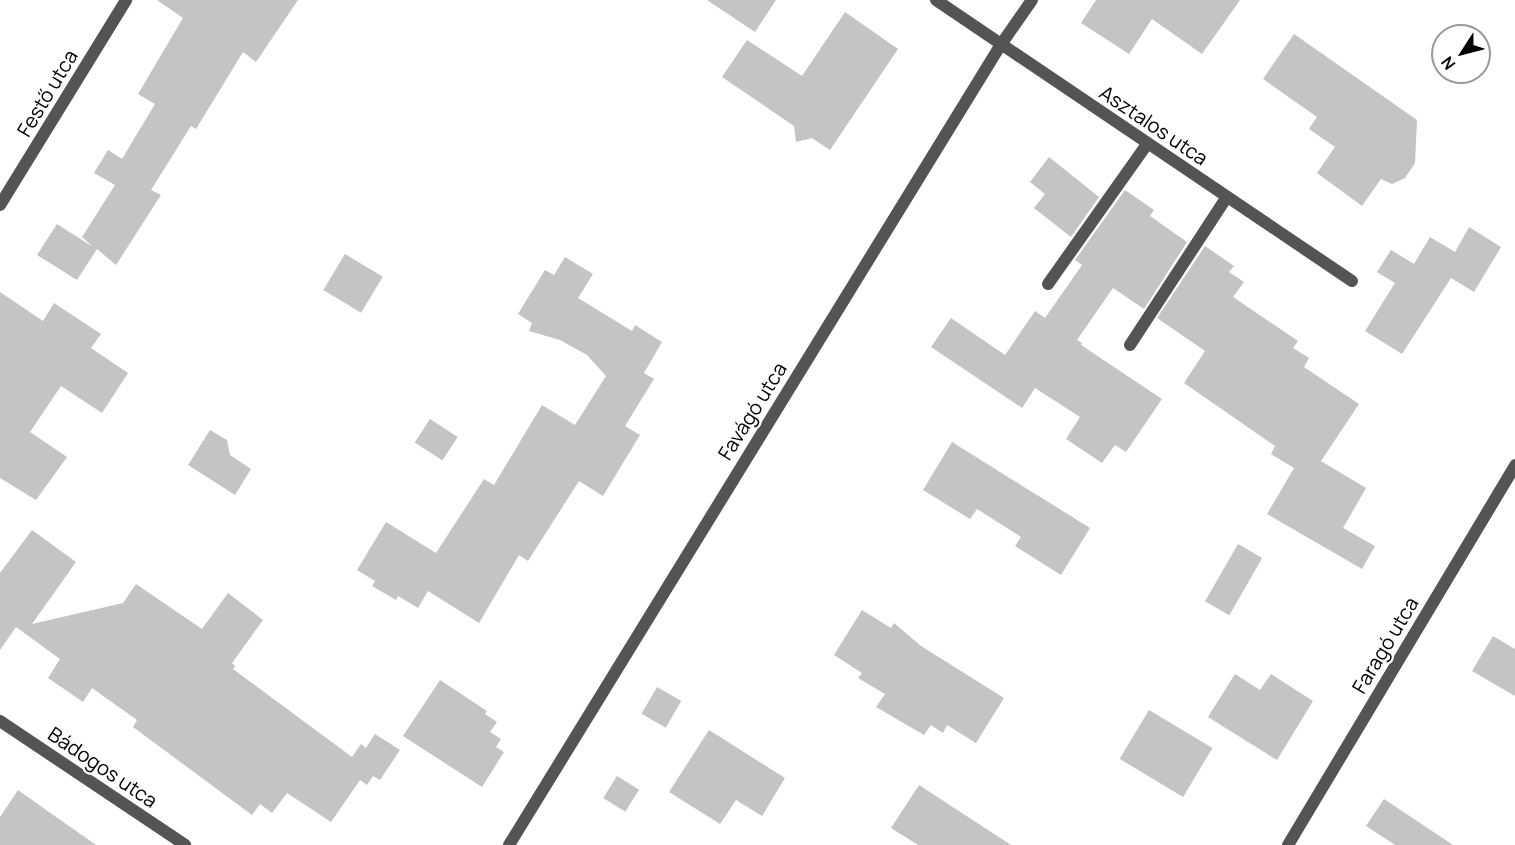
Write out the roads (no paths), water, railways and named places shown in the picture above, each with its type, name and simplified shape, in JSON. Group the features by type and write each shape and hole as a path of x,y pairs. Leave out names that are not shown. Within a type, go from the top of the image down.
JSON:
{"street":[{"name":"Festő utca","path":"0,205 126,0"},
{"name":"Asztalos utca","path":"936,0 1000,46 1352,281"},
{"name":"Favágó utca","path":"509,845 1000,46 1032,0"},
{"path":"1048,284 1146,144"},
{"path":"1130,345 1227,197"},
{"name":"Faragó utca","path":"1288,845 1515,465"},
{"name":"Bádogos utca","path":"0,721 185,845"}]}
